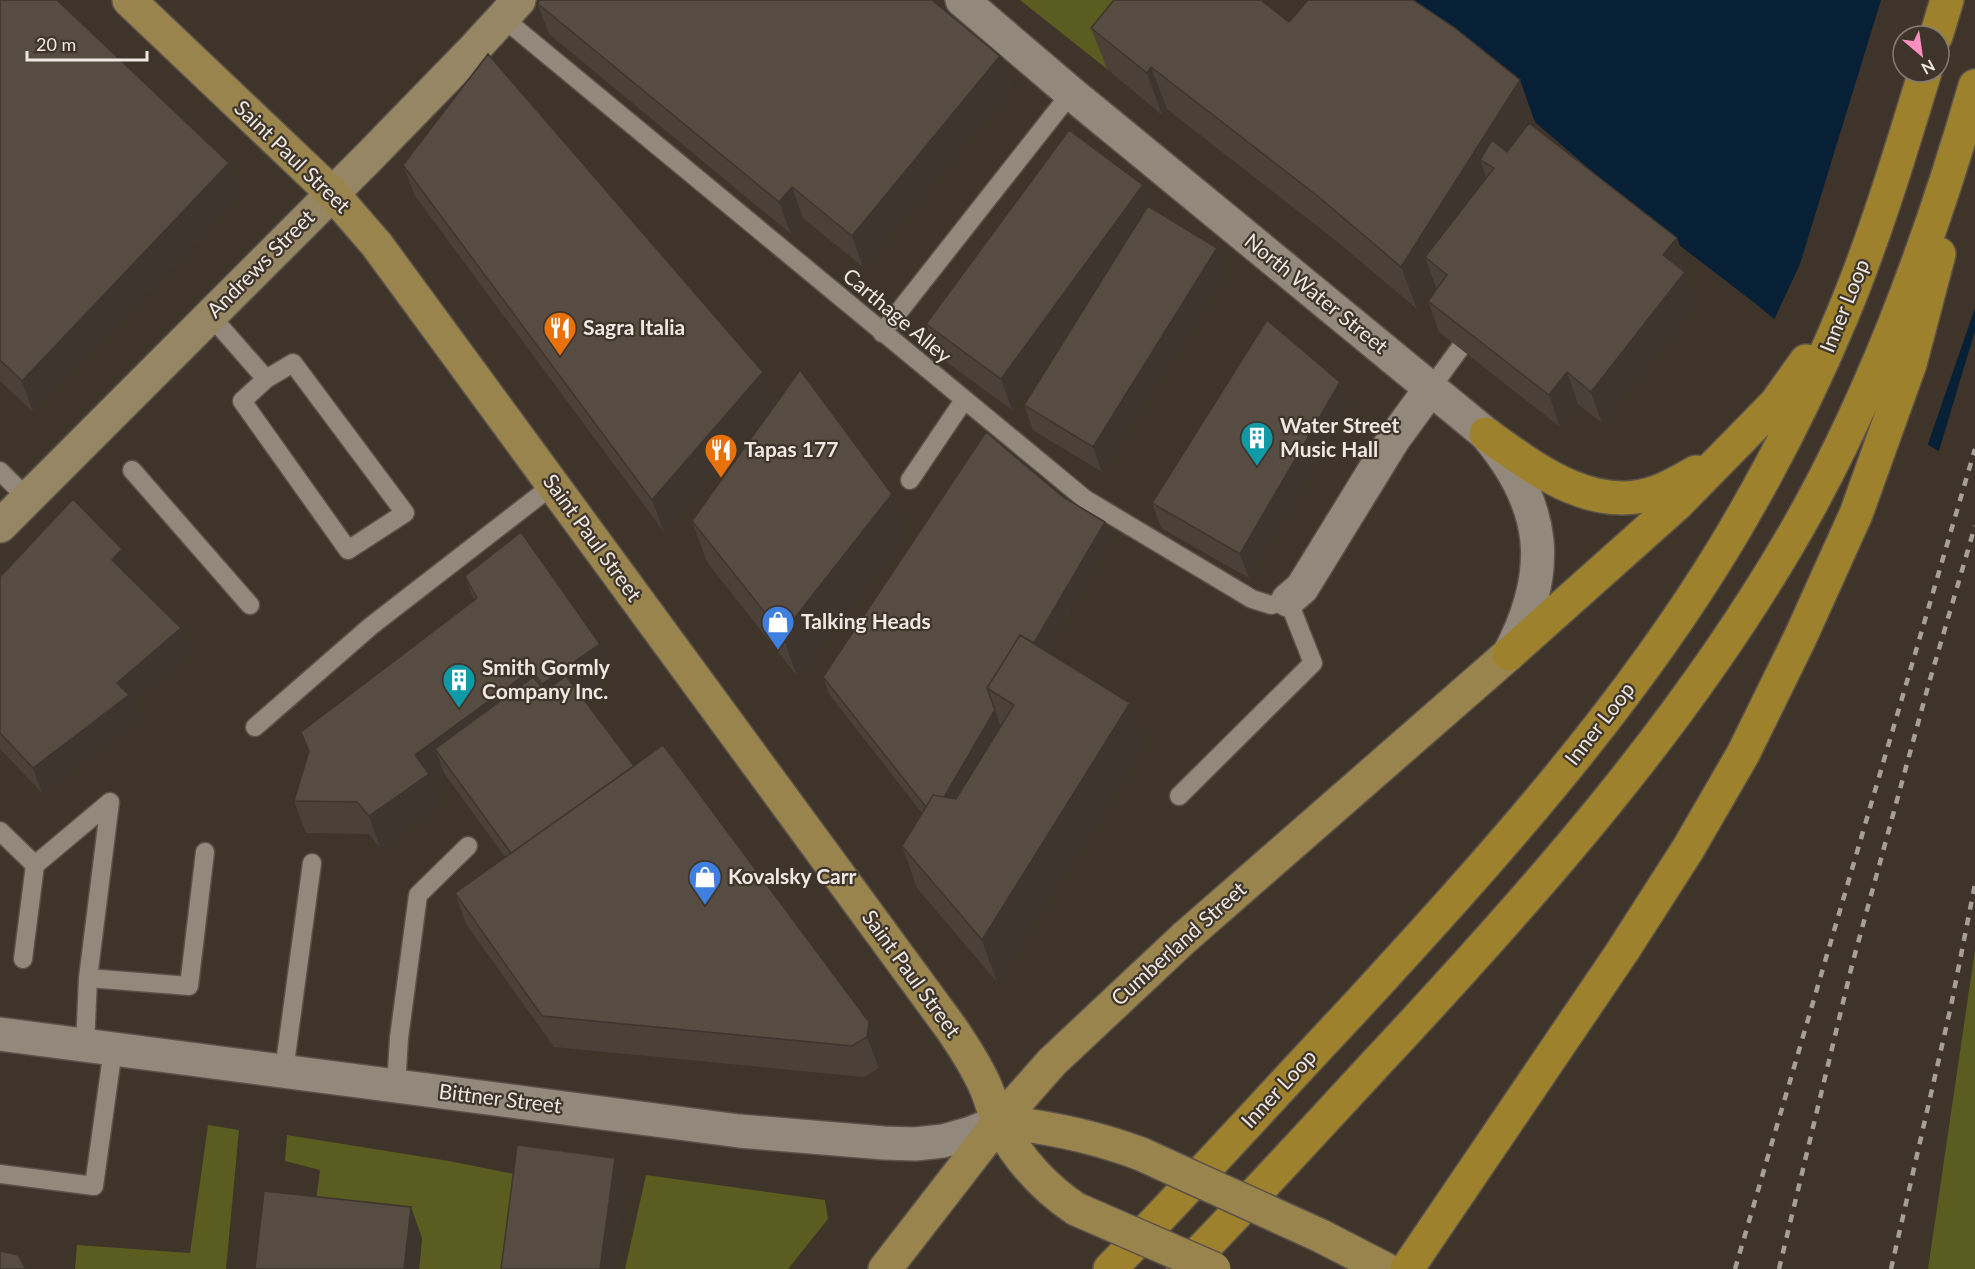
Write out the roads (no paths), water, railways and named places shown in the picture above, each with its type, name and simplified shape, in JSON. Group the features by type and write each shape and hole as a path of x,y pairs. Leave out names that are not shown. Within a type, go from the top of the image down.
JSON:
{"highway":[{"path":"1940,24 1947,0"},
{"name":"Inner Loop","path":"1110,1269 1415,942 1512,832 1598,726 1681,615 1726,544 1789,430 1814,362 1843,313 1874,230 1921,84"},
{"path":"1183,1269 1502,926 1631,771 1720,650 1755,597 1811,503 1854,418 1919,257 1973,92"},
{"path":"1407,1269 1622,952 1688,849 1761,719 1856,514 1884,441 1910,364 1933,280 1973,92"},
{"path":"1509,654 1677,504 1814,362"},
{"path":"1486,434 1528,464 1574,489 1615,499 1658,492 1706,466 1742,439"}],"main road":[{"name":"Saint Paul Street","path":"129,0 332,193 377,245 951,1028 986,1087 999,1122 1018,1154 1035,1176 1076,1209 1214,1269"},
{"name":"Cumberland Street","path":"885,1269 999,1122 1052,1062 1139,979 1509,654"},
{"path":"999,1122 1073,1132 1141,1154 1321,1236 1385,1269"}],"street":[{"name":"North Water Street","path":"962,0 1071,93 1486,434 1502,453 1525,492 1533,515 1537,537 1537,572 1530,607 1522,630 1509,654"},
{"name":"Andrews Street","path":"0,526 332,193 511,9"},
{"path":"1288,600 1302,588 1393,440 1431,388"},
{"name":"Bittner Street","path":"0,1034 739,1131 915,1144 943,1141 999,1122"}],"lane":[{"name":"Carthage Alley","path":"511,9 882,333 1085,500 1252,599 1271,604 1288,600"},
{"path":"882,333 1071,93"},
{"path":"1431,388 1488,311"},
{"path":"210,315 266,379"},
{"path":"293,363 405,513 348,550 242,401 266,379 293,363"},
{"path":"910,480 964,400"},
{"path":"132,470 250,605"},
{"path":"0,471 27,498"},
{"path":"255,727 371,626 553,485"},
{"path":"1179,796 1313,663 1288,600"},
{"path":"0,1174 94,1186 99,1047 88,978 110,802 35,865 22,959"},
{"path":"0,831 35,865"},
{"path":"396,1086 399,1038 418,895 468,846"},
{"path":"88,978 189,986 205,852"},
{"path":"284,1071 312,863"}],"water":[{"path":"1367,0 1975,0 1975,473 1920,440 1756,304 1670,238 1502,94"}],"railway":[{"path":"1735,1269 1975,449"},
{"path":"1779,1269 1852,965 1929,683 1975,526"},
{"path":"1891,1269 1951,1006 1975,884"}],"place":[{"name":"Sagra Italia","path":"560,357"},
{"name":"Water Street Music Hall","path":"1257,467"},
{"name":"Tapas 177","path":"721,479"},
{"name":"Talking Heads","path":"778,651"},
{"name":"Smith Gormly Company Inc.","path":"459,709"},
{"name":"Kovalsky Carr","path":"705,906"}]}
